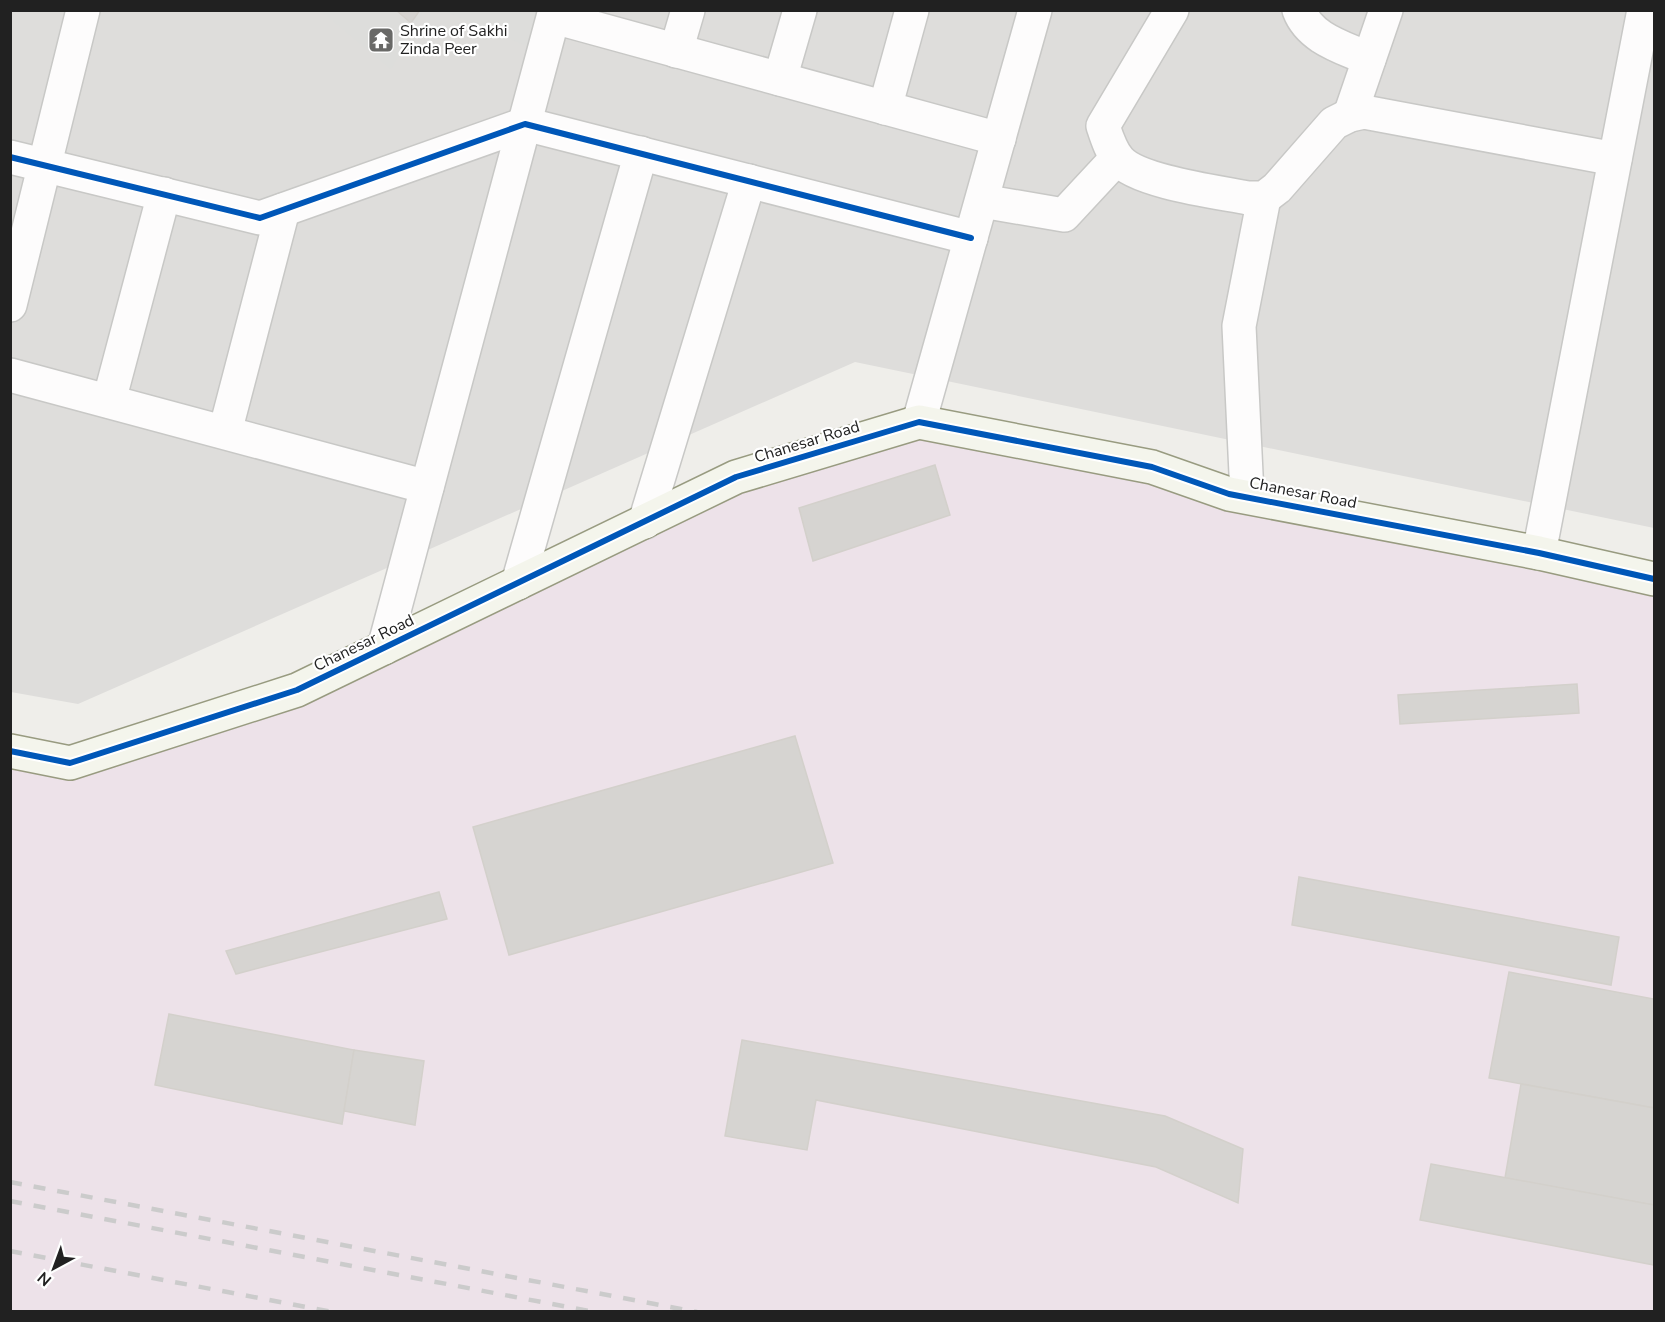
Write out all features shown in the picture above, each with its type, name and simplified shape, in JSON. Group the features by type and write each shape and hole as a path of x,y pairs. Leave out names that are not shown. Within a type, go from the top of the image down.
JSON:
{"street":[{"path":"10,305 83,10"},
{"path":"676,51 688,10"},
{"path":"780,79 800,10"},
{"path":"885,108 912,10"},
{"path":"919,422 1035,10"},
{"path":"1172,10 1103,126 1117,158 1133,171 1150,177 1248,198 1264,198 1277,188 1334,123 1350,115 1364,112 1615,159"},
{"path":"1299,10 1304,23 1316,34 1369,59"},
{"path":"1350,115 1386,10"},
{"path":"1539,554 1644,10"},
{"path":"384,648 554,14 676,51 999,139"},
{"path":"10,157 44,163 260,218 525,124 971,238"},
{"path":"518,583 641,153"},
{"path":"982,201 1064,214 1117,158"},
{"path":"645,522 749,181"},
{"path":"109,402 164,194"},
{"path":"1247,495 1239,326 1264,198"},
{"path":"225,432 283,210"},
{"path":"10,375 427,487"},
{"name":"Chanesar Road","path":"10,752 70,763 297,690 736,477 919,422 1152,467 1229,494 1247,495 1654,579"}],"shaded area":[{"path":"10,11 1654,11 1654,528 855,362 78,704 11,692"},
{"name":"Shrine of Sakhi Zinda Peer","path":"321,11 423,11 391,69"},
{"name":"Shrine of Sakhi Zinda Peer","path":"444,11 558,11 547,55"},
{"path":"919,422 1654,564 1654,1311 11,1311 10,753 70,763 384,648 736,477"}],"building":[{"path":"396,10 420,10 411,23"},
{"path":"935,465 950,515 813,561 799,508"},
{"path":"1577,684 1579,713 1400,724 1398,695"},
{"path":"795,736 833,863 509,955 473,827"},
{"path":"1299,877 1619,937 1611,985 1292,925"},
{"path":"439,892 447,919 236,974 226,951"},
{"path":"1509,972 1654,999 1654,1108 1489,1078"},
{"path":"169,1014 354,1050 342,1124 155,1085"},
{"path":"742,1040 1165,1116 1243,1149 1238,1203 1156,1167 816,1100 807,1150 725,1136"},
{"path":"354,1050 424,1061 415,1125 344,1111"},
{"path":"1521,1084 1654,1108 1654,1205 1505,1178"},
{"path":"1431,1164 1654,1205 1654,1265 1420,1220"}],"railway":[{"path":"10,1182 697,1312"},
{"path":"10,1201 594,1312"},
{"path":"10,1251 333,1312"}],"cycle path":[{"path":"10,157 260,218 525,124 971,238"},
{"path":"10,751 70,763 297,690 736,477 919,422 1152,467 1229,494 1539,553 1654,579"}],"place":[{"name":"Shrine of Sakhi Zinda Peer","path":"381,40"}]}
